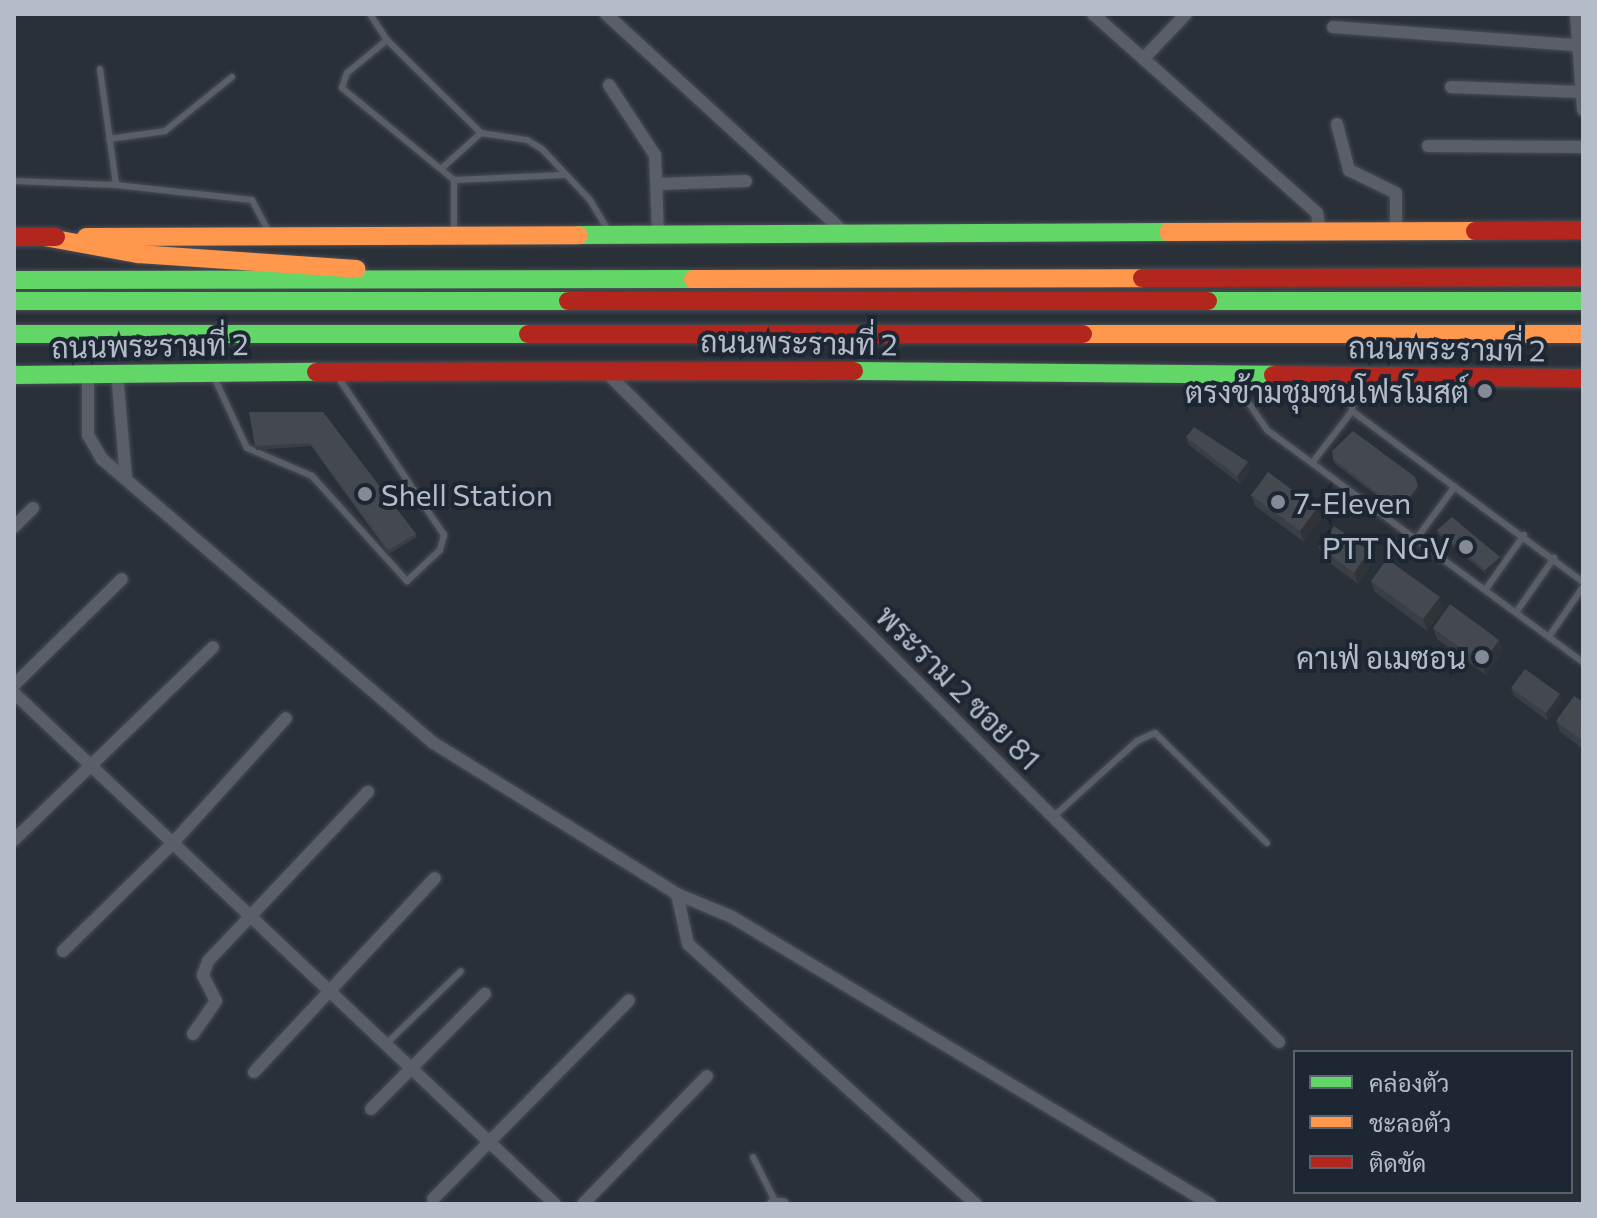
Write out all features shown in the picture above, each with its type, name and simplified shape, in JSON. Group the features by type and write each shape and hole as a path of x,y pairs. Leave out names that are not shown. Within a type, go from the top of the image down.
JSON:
{"main road":[{"path":"14,237 1578,232"},
{"path":"44,237 138,254 317,262 416,279"},
{"name":"ถนนพระรามที่ 2","path":"14,280 1581,277"},
{"path":"14,301 1583,301"},
{"path":"14,334 1582,334"},
{"name":"ถนนพระรามที่ 2","path":"14,375 603,369 1581,378"}],"street":[{"path":"606,14 845,233"},
{"path":"1093,14 1317,213 1320,233"},
{"path":"1145,57 1186,14"},
{"path":"1576,14 1581,46 1583,110"},
{"path":"1333,27 1581,46"},
{"path":"609,85 652,144 658,234"},
{"path":"1451,87 1582,89"},
{"path":"1337,124 1349,170 1396,193 1396,232"},
{"path":"1428,146 1583,147"},
{"path":"657,184 746,181"},
{"name":"พระราม 2 ซอย 81","path":"603,369 1279,1042"},
{"path":"117,373 126,477"},
{"path":"88,374 88,435 102,459 432,742 677,894 732,917 1210,1204"},
{"path":"14,527 33,508"},
{"path":"14,685 122,579"},
{"path":"14,840 92,770 213,647"},
{"path":"14,693 171,845 555,1204"},
{"path":"63,951 171,845 286,718"},
{"path":"193,1034 216,1001 204,977 205,966 368,792"},
{"path":"254,1072 435,878"},
{"path":"677,894 688,944 976,1204"},
{"path":"371,1109 485,994"},
{"path":"433,1199 629,1000"},
{"path":"583,1204 707,1076"}],"lane":[{"path":"370,14 387,40 481,133 527,140 590,200 610,234"},
{"path":"387,40 347,73 342,88 454,180 454,234"},
{"path":"100,69 116,185"},
{"path":"109,139 165,131 232,77"},
{"path":"442,168 481,133"},
{"path":"454,180 563,175"},
{"path":"14,181 116,185 252,200 270,236"},
{"path":"212,372 247,448 312,476 407,581 440,550 444,535 334,371"},
{"path":"1229,374 1267,430 1583,662"},
{"path":"1312,463 1352,411 1358,374"},
{"path":"1352,411 1524,535 1583,585 1550,635"},
{"path":"1417,538 1455,486"},
{"path":"1486,589 1524,535"},
{"path":"1517,611 1554,558"},
{"path":"1053,817 1137,741 1155,733 1267,843"},
{"path":"385,1046 461,971"},
{"path":"753,1157 777,1204"}],"building":[{"name":"Shell Station","path":"249,412 323,412 416,534 388,550 310,443 255,446"},
{"path":"1194,427 1248,462 1237,476 1186,437"},
{"path":"1353,431 1415,477 1418,486 1404,505 1395,507 1333,459 1332,451"},
{"path":"1268,472 1317,508 1300,531 1251,495"},
{"path":"1452,517 1500,557 1485,570 1437,530"},
{"path":"1334,526 1369,551 1354,573 1319,547"},
{"path":"1387,559 1440,597 1423,619 1371,581"},
{"path":"1450,604 1499,640 1482,664 1433,628"},
{"path":"1525,669 1560,694 1546,713 1511,688"},
{"path":"1574,696 1583,702 1583,741 1556,721"}],"traffic: fast":[{"path":"579,235 1168,232"},
{"path":"14,280 693,279"},
{"path":"14,301 568,301"},
{"path":"1208,301 1583,301"},
{"path":"14,334 528,334"},
{"path":"854,371 1273,375"},
{"path":"14,375 316,372"}],"traffic: slow":[{"path":"1168,232 1475,231"},
{"path":"86,237 579,235"},
{"path":"44,237 138,254 356,269"},
{"path":"693,279 1142,278"},
{"path":"1083,334 1583,334"}],"traffic: jam":[{"path":"1475,231 1583,230"},
{"path":"14,237 56,237"},
{"path":"1142,278 1583,277"},
{"path":"568,301 1208,301"},
{"path":"528,334 1083,334"},
{"path":"316,372 854,371"},
{"path":"1273,375 1583,378"}],"place":[{"name":"ตรงข้ามชุมชนโฟรโมสต์","path":"1485,391"},
{"name":"Shell Station","path":"365,494"},
{"name":"7-Eleven","path":"1278,502"},
{"name":"PTT NGV","path":"1466,547"},
{"name":"คาเฟ่ อเมซอน","path":"1482,657"}]}
